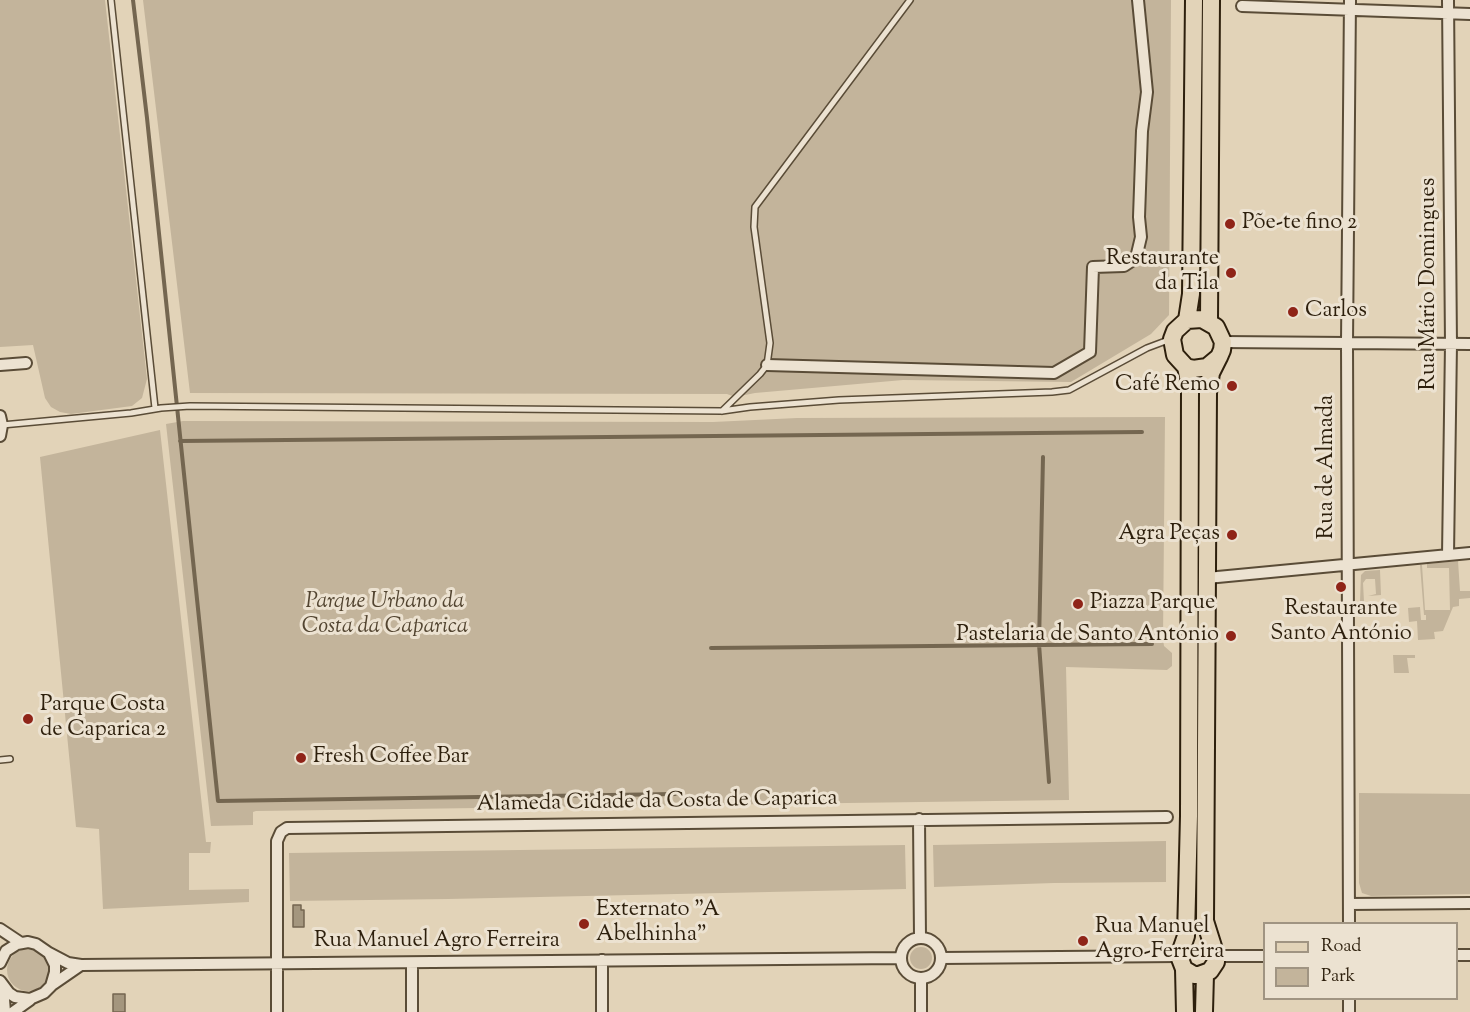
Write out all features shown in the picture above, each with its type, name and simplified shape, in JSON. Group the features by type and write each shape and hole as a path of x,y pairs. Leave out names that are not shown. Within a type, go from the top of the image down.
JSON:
{"main road":[{"path":"1188,320 1191,294 1194,0"},
{"path":"1209,321 1211,0"},
{"path":"1182,957 1194,975 1205,974 1213,967 1215,951 1205,921 1208,387 1211,373 1221,350 1216,327 1209,321 1195,318 1188,320 1180,325 1172,339 1175,355 1179,362 1186,366 1200,369 1207,367 1221,350"},
{"path":"1185,1012 1182,957 1186,936 1189,816 1190,386 1186,366"},
{"path":"1182,957 1192,938 1204,938 1215,951"},
{"path":"1204,1012 1205,974"}],"street":[{"path":"767,365 1054,373 1090,352 1093,267 1124,266 1136,258 1141,237 1138,218 1142,131 1147,93 1138,0"},
{"name":"Rua Mário Domingues","path":"1448,0 1450,344 1448,555"},
{"path":"1242,6 1350,5 1470,14"},
{"name":"Rua de Almada","path":"1349,922 1347,343 1350,5"},
{"path":"1221,350 1347,343 1470,344"},
{"path":"0,365 26,363"},
{"path":"1207,578 1470,553"},
{"name":"Alameda Cidade da Costa de Caparica","path":"277,963 277,841 281,832 287,828 1167,817"},
{"path":"919,819 920,938"},
{"path":"1349,904 1470,903"},
{"name":"Rua Manuel Agro Ferreira","path":"0,928 21,943 36,944 68,963 81,965 901,958"},
{"path":"920,938 936,945 941,958 936,972 921,978 914,977 906,971 901,958 906,945 920,938"},
{"path":"1,960 6,951 21,943"},
{"path":"0,945 1,960"},
{"path":"1215,951 1263,956"},
{"path":"49,953 55,965 51,986"},
{"path":"941,958 1182,957"},
{"path":"602,960 602,1012"},
{"path":"277,963 277,1012"},
{"path":"412,963 412,1012"},
{"path":"13,1012 30,999 44,993 58,979 81,965"},
{"path":"921,978 921,1012"},
{"path":"2,984 15,997 30,999"},
{"path":"2,984 5,1012"}],"lane":[{"path":"111,0 158,408"},
{"path":"722,411 767,365 770,343 754,227 754,207 910,0"},
{"path":"1,426 190,406 722,411 839,400 1069,390 1147,348 1172,339"},
{"path":"0,760 10,759"}],"green space":[{"path":"0,0 105,0 147,379 142,398 132,406 71,414 60,412 51,407 45,398 33,345 0,347"},
{"path":"143,0 1171,0 1169,315 1151,334 1071,382 903,380 755,393 735,397 727,394 190,393"},
{"name":"Parque Urbano da Costa da Caparica","path":"1165,417 1163,639 1164,646 1172,653 1172,666 1167,670 1066,667 1069,800 256,811 253,812 253,825 211,826 166,424 183,421 713,422 797,418"},
{"path":"160,430 206,842 211,842 210,853 189,853 189,890 249,889 249,902 103,909 99,829 76,827 40,457"},
{"path":"1458,561 1460,591 1470,591 1470,598 1459,599 1459,606 1453,607 1443,631 1434,632 1435,639 1418,640 1417,621 1409,622 1408,608 1420,607 1421,620 1426,620 1420,565 1422,565 1425,610 1450,610 1449,568 1427,568 1427,564"},
{"path":"1380,570 1381,595 1368,596 1376,594 1375,579 1366,579 1363,583 1364,602 1360,602 1361,575 1365,571"},
{"path":"1393,655 1415,655 1415,658 1407,658 1409,673 1394,673"},
{"path":"1359,793 1470,794 1470,894 1371,896 1362,893 1359,883"},
{"path":"1166,841 1166,882 934,887 933,845"},
{"path":"905,845 906,889 290,901 289,853"},
{"path":"921,947 929,950 932,958 929,966 921,969 913,966 910,958 913,950"},
{"path":"28,949 43,955 49,970 43,985 28,991 13,985 7,970 13,955"}],"shaded area":[{"path":"293,905 301,905 301,910 304,910 304,927 293,927"},
{"path":"113,994 125,994 125,1012 113,1012"}],"waterway":[{"path":"133,0 218,801 675,794"},
{"path":"180,441 1142,432"},
{"path":"1043,457 1039,644 1049,782"},
{"path":"711,648 1152,644"}],"place":[{"name":"Põe-te fino 2","path":"1230,224"},
{"name":"Restaurante da Tila","path":"1231,273"},
{"name":"Carlos","path":"1293,312"},
{"name":"Café Remo","path":"1232,386"},
{"name":"Agra Peças","path":"1232,535"},
{"name":"Restaurante Santo António","path":"1341,587"},
{"name":"Piazza Parque","path":"1078,604"},
{"name":"Pastelaria de Santo António","path":"1231,636"},
{"name":"Parque Costa de Caparica 2","path":"28,719"},
{"name":"Fresh Coffee Bar","path":"301,758"},
{"name":"Externato \"A Abelhinha\"","path":"584,924"},
{"name":"Rua Manuel Agro-Ferreira","path":"1083,941"}]}
